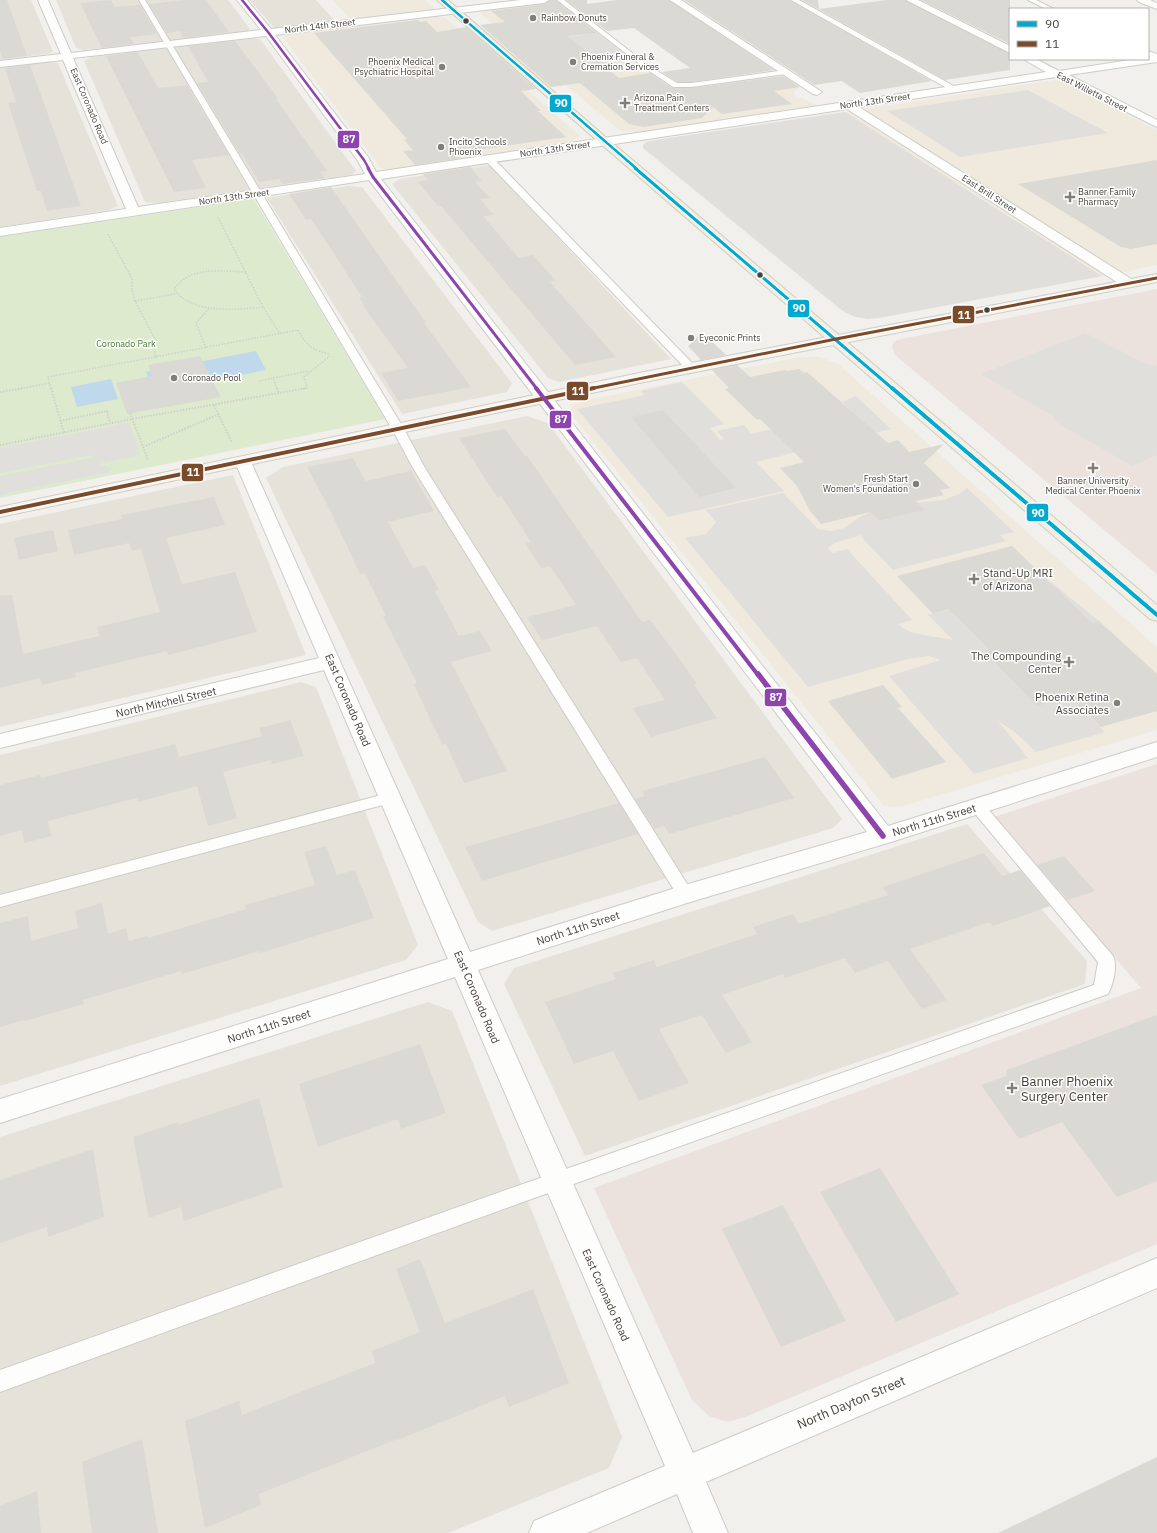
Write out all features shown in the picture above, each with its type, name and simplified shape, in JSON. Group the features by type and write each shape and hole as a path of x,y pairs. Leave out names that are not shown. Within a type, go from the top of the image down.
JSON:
{"main road":[{"path":"442,0 605,142 1157,615"}],"street":[{"name":"East Coronado Road","path":"43,0 134,212"},
{"path":"242,0 268,32 364,160 373,176 883,836"},
{"name":"North 14th Street","path":"0,64 544,0"},
{"path":"675,0 817,92"},
{"path":"911,0 1009,49"},
{"path":"1142,0 1157,6"},
{"name":"East Willetta Street","path":"1030,60 1157,124"},
{"name":"North 13th Street","path":"0,231 259,194 1145,60"},
{"name":"East Brill Street","path":"849,105 1128,283"},
{"path":"0,512 238,455 398,429 836,339 1157,278"},
{"name":"East Coronado Road","path":"238,455 331,662 389,798 711,1533"},
{"name":"North Mitchell Street","path":"0,741 331,662"},
{"name":"North 11th Street","path":"0,1111 685,894 883,836 1157,749"},
{"name":"North Dayton Street","path":"546,1533 1157,1273"}],"lane":[{"path":"142,0 259,194 424,475 685,894"},
{"path":"560,0 653,71 676,85 692,85 786,72"},
{"path":"794,0 955,89"},
{"path":"1031,0 1049,8"},
{"path":"489,159 691,368"},
{"path":"0,901 389,798"},
{"path":"0,1381 557,1181 1102,989 1107,961 977,806"}],"path":[{"path":"217,215 263,307 280,334"},
{"path":"107,231 132,279 132,289 135,301 156,341 154,349 156,358"},
{"path":"175,294 174,289 177,283 186,277 197,273 213,271 246,272"},
{"path":"135,301 175,294 194,303 210,307 234,310 263,307"},
{"path":"206,348 197,326 199,319 210,307"},
{"path":"0,445 64,433 110,423 307,388 304,376 332,354 316,352 305,343 298,330 48,378 64,433"},
{"path":"259,381 311,370"},
{"path":"273,378 279,394"},
{"path":"0,392 50,383"},
{"path":"214,405 238,455"},
{"path":"60,421 107,411 110,423"},
{"path":"130,413 150,463"},
{"path":"143,447 219,414"}],"shaded area":[{"path":"0,0 31,0 53,52 0,60"},
{"path":"56,0 228,0 250,29 245,32 84,50 76,48"},
{"path":"250,0 316,0 336,22 275,29"},
{"path":"332,0 425,0 434,8 432,10 352,20"},
{"path":"556,1 675,89 780,76 788,78 799,87 794,91 794,95 817,105 640,132 623,131 618,129 480,13 487,10"},
{"path":"435,16 446,18 580,136 573,141 392,170 381,168 283,37 289,33"},
{"path":"597,33 632,59 602,64 591,54 547,60 526,42"},
{"path":"251,38 260,39 356,171 351,175 157,203 145,202 84,61 91,57"},
{"path":"49,62 58,63 118,206 109,210 0,227 0,67"},
{"path":"1055,80 1063,82 1157,130 1157,265 1103,276 845,112"},
{"path":"1028,90 1108,133 960,157 887,111"},
{"path":"845,112 1103,276 879,318 867,319 856,317 839,308 643,148 643,145 646,142 655,140"},
{"path":"490,165 671,359 559,382 548,378 392,184 400,179"},
{"path":"348,186 362,187 512,383 507,392 402,414 267,198"},
{"name":"Banner University Medical Center Phoenix","path":"1157,289 1157,574 895,355 892,347 894,342 901,339"},
{"path":"1085,333 1144,363 1157,366 1157,455 1132,466 1056,422 1053,416 981,374"},
{"path":"800,357 820,357 838,364 1157,647 1157,730 903,806 891,807 883,805 571,414 572,406 578,402"},
{"path":"682,382 724,424 710,428 720,440 724,439 717,431 744,425 751,434 851,410 842,402 856,396 891,429 756,462 784,491 668,517 577,409 645,395 641,391"},
{"path":"527,416 548,423 842,819 833,828 492,931 478,922 266,478 283,467"},
{"path":"129,423 140,455 101,463 100,465 113,468 109,472 0,495 0,476 91,458 94,456 91,455 0,473 0,448"},
{"path":"233,475 306,655 0,727 0,524"},
{"path":"967,488 1014,532 1000,535 1006,541 893,570 863,539 861,535 834,543 828,548 833,553 847,549 912,620 898,624 913,633 953,640 927,614 933,614 1051,582 1099,621 985,652 1069,696 1105,732 1036,752 1016,733 997,720 1028,758 974,774 889,676 941,660 929,656 908,659 808,687 685,538 706,534 716,522 706,510 783,493 818,529 831,531 844,528 870,512 879,521 925,510 917,503 944,500 959,494"},
{"path":"301,682 316,687 418,945 406,960 0,1086 0,755"},
{"name":"Banner Phoenix Surgery Center","path":"1157,764 1157,1244 745,1417 727,1422 709,1416 692,1400 594,1188 1141,988 994,817"},
{"path":"967,824 1087,961 1085,984 585,1156 504,984 514,968"},
{"path":"428,1002 452,1011 622,1437 609,1468 448,1533 0,1533 0,1137"}],"green space":[{"name":"Coronado Park","path":"254,199 385,419 0,498 0,237"}],"water":[{"path":"256,351 266,370 153,392 146,372"},
{"path":"111,379 118,399 77,407 71,387"}],"building":[{"path":"0,0 7,0 27,56 3,59 0,51"},
{"path":"111,0 115,7 140,5 157,34 130,37 134,44 102,48 80,3"},
{"path":"186,0 206,0 229,32 183,38 180,31 167,33 149,4"},
{"path":"550,0 556,0 597,33 568,36 619,78 650,73 672,88 692,88 783,76 800,87 774,91 792,104 722,114 713,107 702,118 643,127 629,124 580,83 551,87 480,25 505,22 491,11 544,4"},
{"path":"566,0 587,0 587,4 618,0 669,0 774,70 692,82 677,82 662,72 690,68 634,28 607,31"},
{"path":"684,0 790,0 932,81 860,93 842,81 814,85"},
{"path":"802,0 818,0 819,9 887,0 905,0 1009,53 1010,70 945,80"},
{"path":"921,0 1010,0 1009,44"},
{"path":"418,20 420,22 426,21 437,32 466,27 536,89 521,91 541,111 538,111 566,137 457,153 461,158 415,165 403,151 413,150 404,140 407,139 314,33"},
{"path":"235,41 271,89 278,99 276,99 327,171 320,172 325,178 283,184 279,179 259,182 242,153 240,154 197,83 208,82 188,46"},
{"path":"138,52 158,88 187,85 229,155 192,160 206,188 174,192 106,56"},
{"path":"30,65 81,206 47,211 41,191 37,191 8,103 16,102 5,68"},
{"path":"1157,160 1157,244 1131,249 1121,247 1018,184"},
{"path":"470,167 482,181 475,182 490,198 480,199 494,215 483,216 519,258 533,255 556,281 550,282 616,357 575,365 441,206 438,206 418,182 428,180 423,174"},
{"path":"331,187 426,323 424,323 471,387 398,401 381,373 408,368 364,307 359,297 362,297 311,219 306,220 289,194"},
{"path":"702,332 726,355 701,360 688,346"},
{"path":"200,356 221,397 127,414 116,383 152,376 148,365"},
{"path":"737,365 750,377 785,370 799,369 804,373 807,372 888,443 898,440 909,452 944,444 924,463 950,488 940,490 944,495 916,501 925,510 879,521 870,512 821,524 810,511 797,486 780,468 804,462 760,419 757,420 725,389 729,388 712,370"},
{"path":"663,410 736,488 699,497 631,417"},
{"path":"505,429 525,456 527,456 642,622 650,620 676,654 697,684 694,685 717,718 651,737 633,708 665,700 637,658 621,662 597,626 542,640 527,617 576,605 550,566 541,568 525,543 531,542 501,496 497,497 459,438"},
{"path":"353,458 365,481 411,471 434,511 388,522 413,568 425,565 439,590 435,591 459,636 480,631 492,651 451,662 507,771 464,783 446,744 443,745 430,719 414,684 417,683 383,616 386,616 365,573 360,574 331,512 307,467"},
{"path":"214,497 225,525 166,538 182,584 235,572 257,632 168,655 167,651 75,673 76,677 42,685 40,678 0,688 0,596 12,595 23,654 99,636 97,627 160,612 141,549 132,551 129,543 74,555 68,530 122,519 121,515"},
{"path":"53,530 58,551 19,560 14,538"},
{"path":"1012,546 1092,623 1099,621 1157,674 1157,711 1101,727 1069,696 1037,706 985,652 990,650 949,609 933,614 897,576"},
{"path":"883,685 902,707 898,708 946,762 892,779 828,701"},
{"path":"290,720 304,756 272,764 271,760 223,772 237,818 208,826 197,786 138,802 137,798 48,821 51,836 24,843 22,830 0,836 0,785 40,775 41,778 175,744 179,757 262,736 259,728"},
{"path":"765,757 794,798 669,834 664,826 655,829 635,799 645,796 642,791"},
{"path":"619,803 638,834 482,881 465,847"},
{"path":"326,846 337,875 355,870 374,918 260,953 259,951 182,974 181,971 83,1000 84,1004 0,1027 0,923 28,916 31,941 78,928 75,911 102,903 108,934 126,928 129,941 147,936 148,938 246,909 245,905 315,885 304,852"},
{"path":"984,853 1002,876 1020,870 1050,906 993,926 990,922 910,949 947,1000 922,1009 888,961 855,973 845,958 785,978 783,974 722,995 752,1042 726,1053 702,1015 659,1029 689,1083 639,1101 613,1051 574,1064 545,1002 616,979 613,973 654,960 657,967 757,934 753,927 793,914 799,924 888,895 883,887"},
{"path":"1064,856 1095,891 1068,900 1037,865"},
{"path":"1157,1015 1157,1181 1117,1197 1062,1122 1019,1139 981,1085 1006,1076 1007,1070"},
{"path":"420,1044 446,1113 401,1129 398,1119 318,1147 299,1084"},
{"path":"259,1098 283,1187 184,1221 181,1207 149,1218 133,1137 178,1122 178,1125"},
{"path":"93,1149 104,1217 48,1237 47,1227 0,1243 0,1180"},
{"path":"880,1168 959,1294 896,1322 820,1192"},
{"path":"783,1205 846,1321 781,1347 722,1229"},
{"path":"420,1259 445,1323 533,1289 569,1383 509,1407 505,1396 398,1440 397,1439 259,1494 261,1505 205,1528 185,1421 239,1401 242,1415 375,1363 372,1351 420,1332 396,1269"},
{"path":"142,1439 158,1533 92,1533 82,1462"},
{"path":"1157,1457 1157,1533 998,1533 1090,1489"},
{"path":"37,1491 41,1533 0,1533 0,1506"}],"transit line":[{"name":"87","path":"242,0 268,32 364,160 373,177 883,836"},
{"name":"90","path":"442,0 605,142 1157,615"},
{"name":"11","path":"0,512 644,377 1157,278"}],"place":[{"name":"Rainbow Donuts","path":"533,18"},
{"name":"Phoenix Funeral & Cremation Services","path":"573,62"},
{"name":"Phoenix Medical Psychiatric Hospital","path":"442,67"},
{"name":"Arizona Pain Treatment Centers","path":"625,103"},
{"name":"Incito Schools Phoenix","path":"441,147"},
{"name":"Banner Family Pharmacy","path":"1070,197"},
{"name":"Eyeconic Prints","path":"691,338"},
{"name":"Coronado Pool","path":"174,378"},
{"name":"Banner University Medical Center Phoenix","path":"1093,468"},
{"name":"Fresh Start Women's Foundation","path":"916,484"},
{"name":"Stand-Up MRI of Arizona","path":"974,579"},
{"name":"The Compounding Center","path":"1069,662"},
{"name":"Phoenix Retina Associates","path":"1117,703"},
{"name":"Banner Phoenix Surgery Center","path":"1012,1088"}]}
